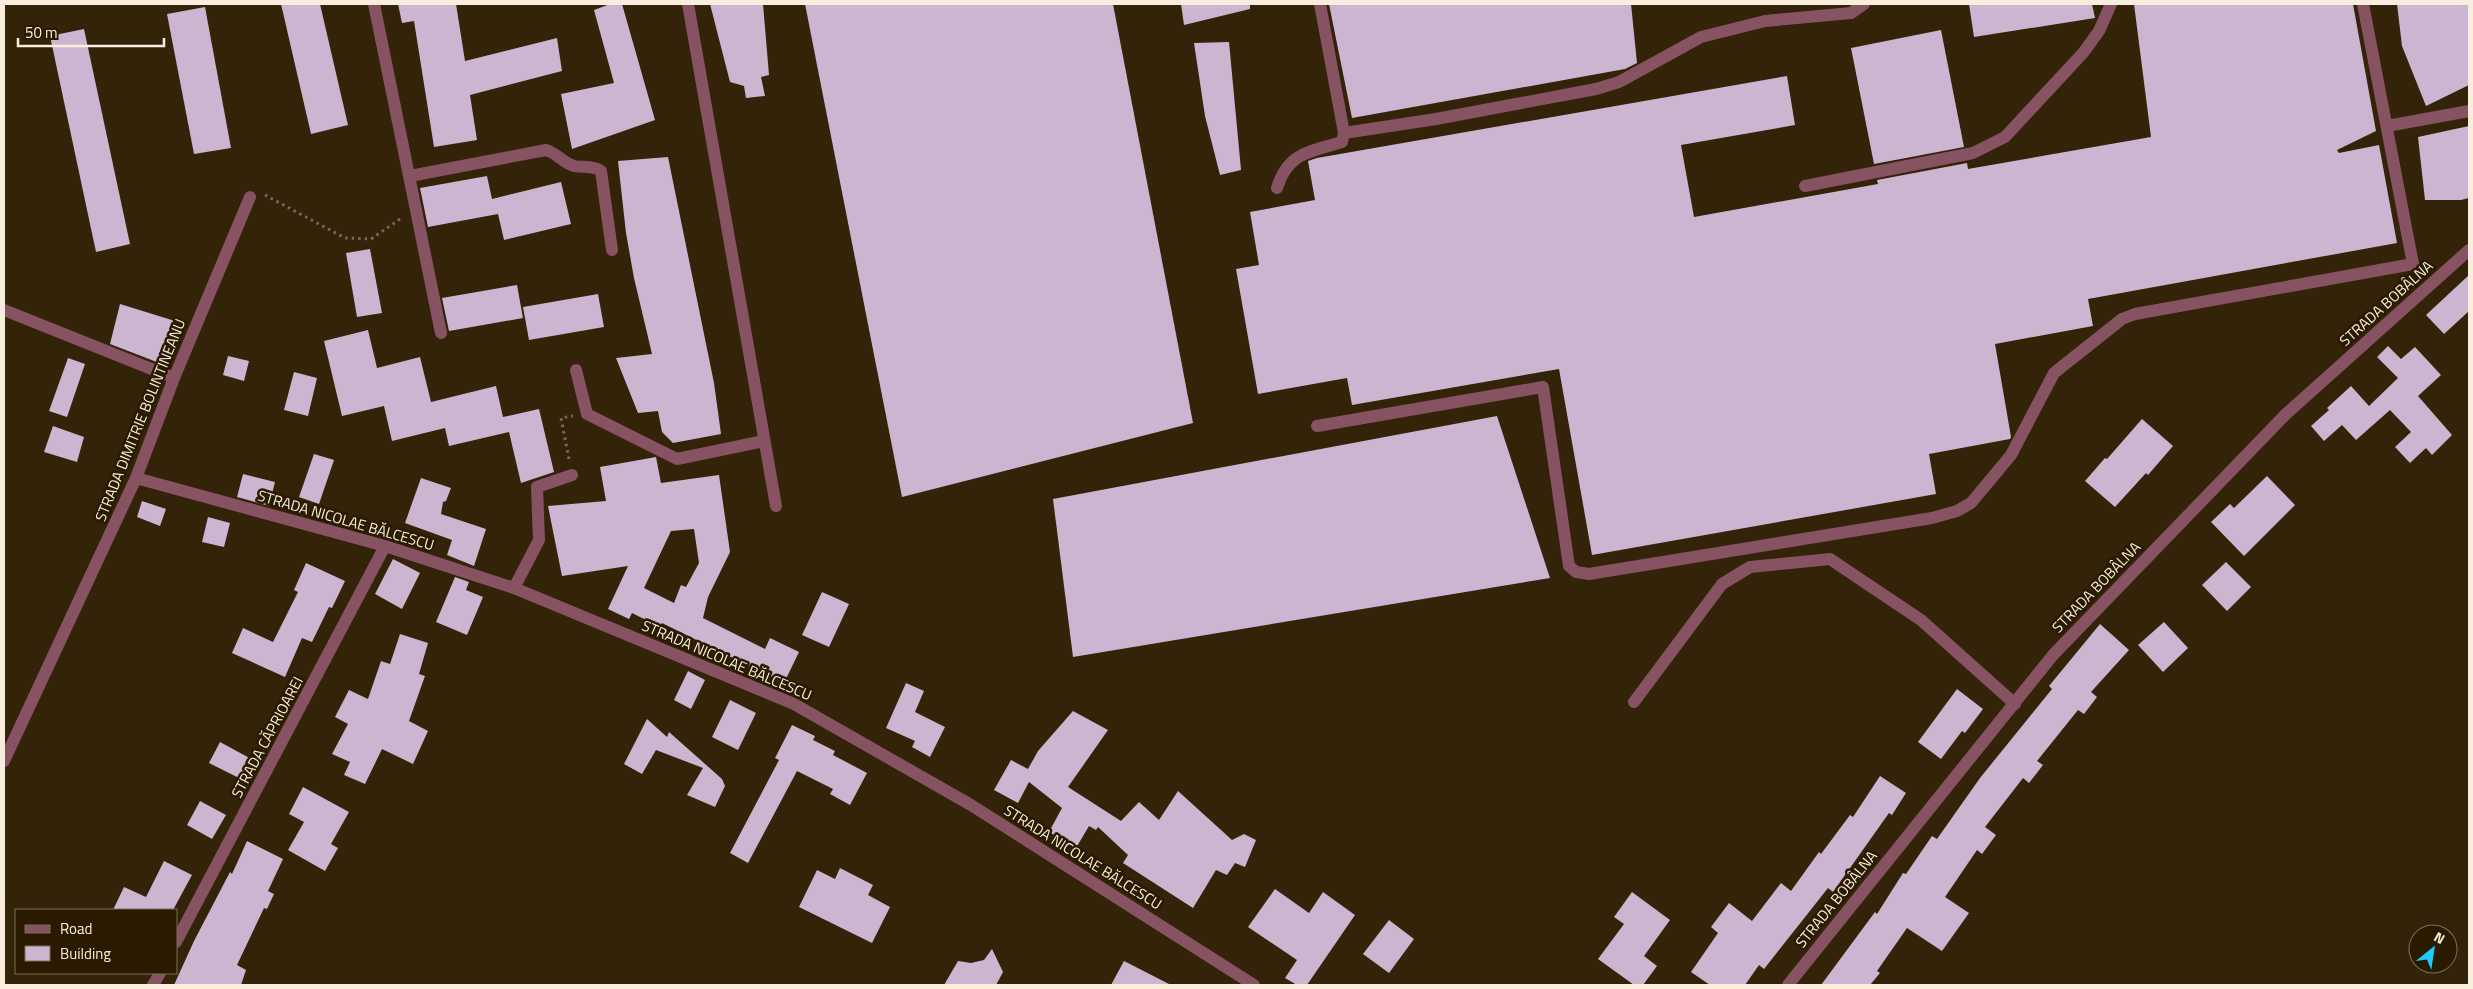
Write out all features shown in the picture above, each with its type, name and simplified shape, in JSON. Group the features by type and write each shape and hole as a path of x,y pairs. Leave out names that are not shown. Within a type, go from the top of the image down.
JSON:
{"street":[{"path":"374,4 441,333"},
{"path":"688,4 776,506"},
{"path":"1277,188 1282,170 1300,155 1342,142 1344,133 1320,4"},
{"path":"1344,133 1436,119 1596,89 1619,82 1701,38 1764,21 1851,13 1864,4"},
{"path":"1805,186 1973,154 2005,137 2083,53 2099,31 2111,4"},
{"path":"1318,426 1543,387 1568,566 1576,572 1589,574 1932,518 1957,511 1971,503 2011,455 2054,373 2122,319 2135,314 2413,264 2364,4"},
{"path":"2387,126 2469,111"},
{"path":"410,176 546,150 554,152 566,163 576,166 596,167 601,171 612,250"},
{"name":"STRADA DIMITRIE BOLINTINEANU","path":"4,762 136,478 174,378 250,197"},
{"name":"STRADA BOBÂLNA","path":"1788,985 2053,655 2286,414 2469,250"},
{"path":"4,310 174,378"},
{"path":"576,370 587,414 677,459 764,441"},
{"path":"514,588 539,540 537,488 572,475"},
{"name":"STRADA NICOLAE BĂLCESCU","path":"136,478 386,546 514,588 794,704 971,805 1254,985"},
{"name":"STRADA CĂPRIOAREI","path":"178,938 386,546"},
{"path":"1634,702 1722,584 1750,567 1830,559 1922,620 2014,704"},
{"path":"153,985 159,974"}],"path":[{"path":"250,197 263,194 345,238 372,239 416,204"},
{"path":"572,475 561,418 587,414"}],"building":[{"path":"281,4 320,4 348,125 311,134"},
{"path":"398,4 456,4 465,61 557,38 562,71 470,95 477,140 434,147 414,21 402,23"},
{"path":"610,4 622,4 655,120 572,149 561,94 614,83 594,10"},
{"path":"710,4 763,4 769,75 761,77 765,96 746,98 744,86 730,82"},
{"path":"805,4 1113,4 1193,423 902,497"},
{"path":"1181,4 1250,4 1250,9 1184,25"},
{"path":"1329,4 1631,4 1637,63 1625,69 1352,118"},
{"path":"1969,4 2092,4 2095,18 1974,37"},
{"path":"2134,4 2353,4 2376,131 2337,150 2339,153 2379,145 2397,243 2088,299 2093,326 1995,344 2011,437 2010,439 1929,454 1936,494 1592,555 1559,369 1352,405 1347,378 1258,394 1236,269 1259,265 1250,212 1315,200 1308,161 1787,76 1795,125 1681,145 1694,217 1878,184 1877,180 1967,163 1968,169 2151,137"},
{"path":"2397,4 2469,4 2469,85 2426,106 2402,46"},
{"path":"205,7 231,148 194,154 167,14"},
{"path":"84,29 130,244 96,252 50,36"},
{"path":"1941,30 1964,147 1874,164 1851,48"},
{"path":"1229,42 1241,170 1220,175 1205,116 1194,43"},
{"path":"2469,126 2469,198 2461,200 2425,200 2418,137"},
{"path":"668,157 714,383 721,434 673,443 662,432 658,411 638,413 616,358 652,354 634,278 626,233 618,161"},
{"path":"487,176 492,199 561,182 571,224 504,240 498,214 428,227 420,188"},
{"path":"370,249 382,313 357,317 346,253"},
{"path":"2469,275 2469,311 2444,334 2426,315"},
{"path":"517,285 523,318 449,331 442,298"},
{"path":"598,294 604,327 529,340 523,307"},
{"path":"120,304 175,321 162,364 110,344"},
{"path":"368,330 377,368 420,357 431,402 496,386 503,417 539,409 554,472 521,483 509,432 449,446 445,428 392,441 384,406 342,416 324,341"},
{"path":"2388,346 2401,359 2415,347 2441,375 2418,396 2452,435 2432,455 2426,448 2410,463 2395,447 2411,432 2390,410 2356,440 2342,425 2324,441 2311,426 2351,386 2369,406 2398,378 2377,357"},
{"path":"228,356 249,361 244,381 223,375"},
{"path":"68,358 85,364 67,417 49,411"},
{"path":"294,372 317,378 308,416 284,410"},
{"path":"1497,416 1550,578 1073,657 1053,499"},
{"path":"2142,419 2173,446 2148,475 2146,473 2115,507 2085,481"},
{"path":"53,426 84,437 77,462 44,452"},
{"path":"314,454 334,460 319,504 299,497"},
{"path":"656,457 661,483 719,475 730,552 708,597 703,618 765,649 770,638 799,652 784,683 662,623 660,627 632,613 629,619 608,609 628,566 562,576 548,506 606,501 600,467","holes":["694,529 699,563 686,587 681,585 674,603 644,588 671,531"]},
{"path":"243,474 275,482 269,506 237,497"},
{"path":"2267,476 2295,505 2244,556 2211,522 2230,504 2234,508"},
{"path":"421,478 451,488 446,501 443,502 441,514 486,529 474,566 447,555 452,540 405,523"},
{"path":"142,501 166,509 160,526 137,517"},
{"path":"208,517 230,523 224,547 202,542"},
{"path":"393,559 420,573 402,609 375,594"},
{"path":"2226,562 2251,587 2227,611 2202,585"},
{"path":"306,563 345,581 332,608 329,607 312,642 302,638 285,677 232,653 243,628 273,642 298,592 294,590"},
{"path":"455,577 469,582 466,590 483,597 467,635 436,622"},
{"path":"822,592 849,604 829,647 802,635"},
{"path":"2164,622 2188,648 2163,672 2138,645"},
{"path":"2100,624 2129,650 2091,692 2097,697 2084,714 2078,710 2037,761 2043,765 2029,783 2023,778 1985,827 1996,835 1982,854 1977,850 1945,897 1969,913 1942,951 1907,928 1877,971 1880,973 1870,985 1821,985 1875,912 1877,914 1903,873 1906,874 1932,836 1937,839 1980,778 2052,689 2049,686"},
{"path":"400,634 428,643 419,674 425,676 409,721 428,731 413,764 382,749 365,784 344,775 350,762 332,754 348,724 335,717 349,690 368,699 381,661 390,664"},
{"path":"688,671 705,680 691,709 674,700"},
{"path":"906,683 924,691 915,712 945,727 930,757 912,747 915,741 886,728"},
{"path":"1957,689 1983,709 1965,733 1962,731 1941,759 1918,742"},
{"path":"730,700 756,713 738,750 712,737"},
{"path":"1073,711 1108,730 1068,787 1121,821 1139,802 1159,820 1178,791 1232,840 1244,834 1256,840 1245,867 1235,863 1227,875 1216,870 1193,908 1123,863 1128,855 1098,827 1096,830 1089,826 1076,848 1049,832 1062,808 1029,782 1018,803 994,790 1011,760 1028,769 1038,751"},
{"path":"647,719 667,737 669,732 722,779 725,786 715,807 687,795 703,768 656,750 642,774 624,764"},
{"path":"792,725 815,736 813,740 835,751 833,755 867,773 850,805 830,794 833,789 797,771 748,863 730,853 779,760 775,758"},
{"path":"220,742 255,761 245,781 209,763"},
{"path":"1880,776 1906,793 1892,815 1889,813 1833,892 1828,888 1764,969 1759,965 1745,985 1710,985 1691,972 1718,933 1711,927 1729,903 1752,921 1781,883 1791,891 1819,852 1821,854 1850,815 1853,817"},
{"path":"303,787 349,812 331,844 338,848 325,871 288,850 304,822 289,814"},
{"path":"200,801 226,815 212,839 187,825"},
{"path":"247,841 283,859 268,891 274,894 267,909 264,908 237,965 246,970 241,985 174,985 194,941 230,872 232,874"},
{"path":"164,861 192,875 174,909 113,909 124,887 146,897"},
{"path":"840,868 873,885 868,895 890,907 872,943 799,907 817,870 835,879"},
{"path":"1275,889 1309,913 1323,892 1355,915 1307,985 1297,985 1285,978 1297,960 1248,927"},
{"path":"1632,892 1670,920 1644,956 1657,966 1643,985 1634,985 1598,959 1624,924 1614,917"},
{"path":"1389,920 1414,939 1389,973 1363,954"},
{"path":"992,949 1003,972 996,985 944,985 958,961 971,963 984,960"},
{"path":"1124,961 1171,985 1111,985"}]}
